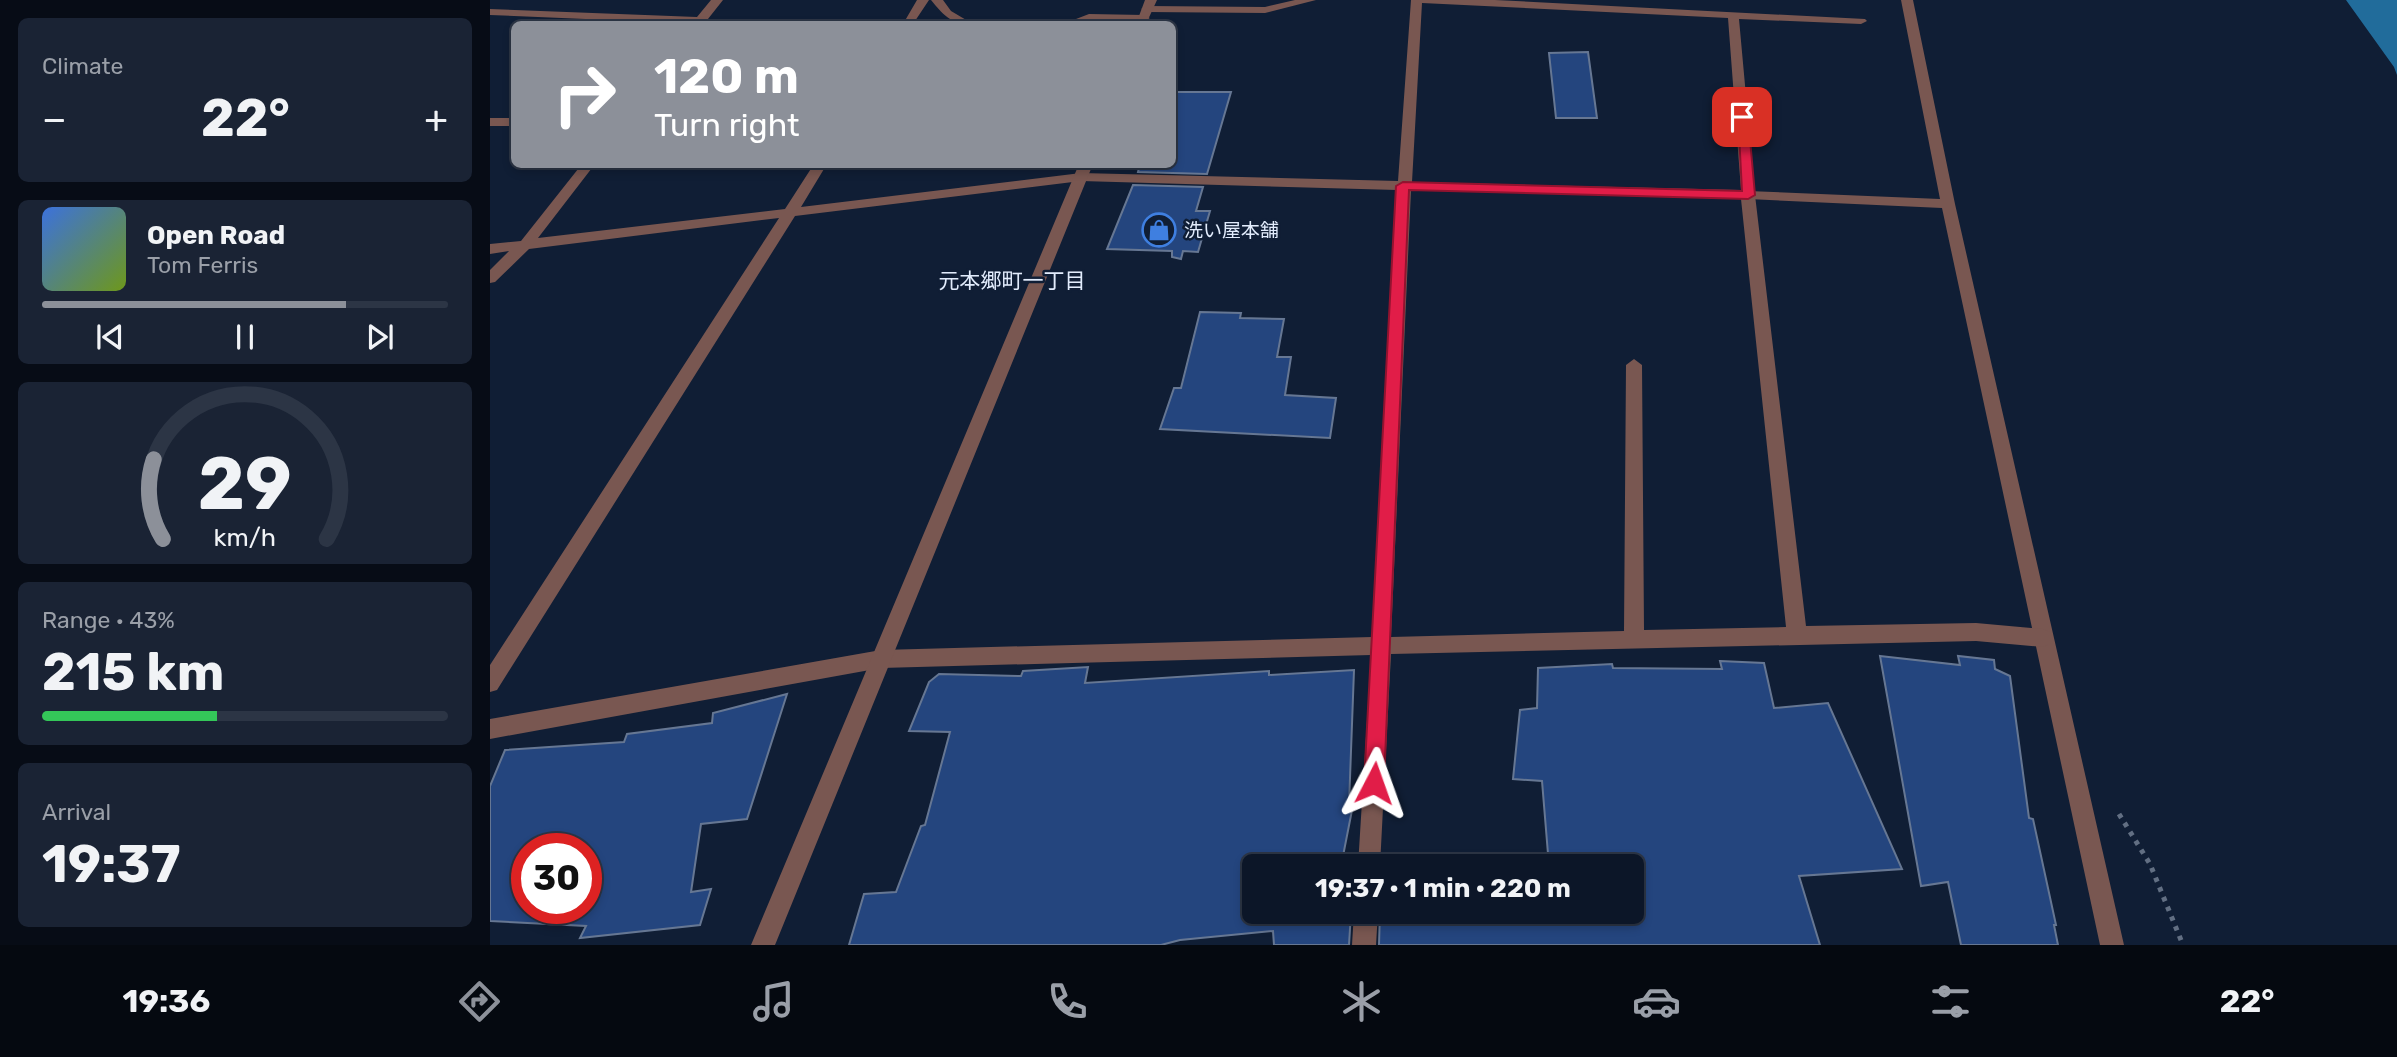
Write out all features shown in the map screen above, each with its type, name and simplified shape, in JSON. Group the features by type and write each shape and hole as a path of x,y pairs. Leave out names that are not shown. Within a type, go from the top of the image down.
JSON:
{"street":[{"path":"701,21 717,0"},
{"path":"910,21 923,0"},
{"path":"937,0 947,13 962,21"},
{"path":"1079,21 1146,13 1265,10 1310,0"},
{"path":"1370,854 1403,186 1417,0"},
{"path":"1424,0 1861,21"},
{"path":"1907,0 1948,204 2112,945"},
{"path":"490,12 662,21"},
{"path":"1733,13 1748,195 1797,635"},
{"path":"490,122 511,122"},
{"path":"490,278 524,246 586,168"},
{"path":"490,683 819,168"},
{"path":"763,945 1083,171"},
{"path":"490,249 792,213 1083,171 1403,186 1748,195 1948,204"},
{"path":"1634,365 1634,640"},
{"path":"490,729 881,659 1797,635 1976,632 2043,638"},
{"path":"1364,945 1365,924"}],"path":[{"path":"2114,807 2150,864 2183,945"}],"water":[{"path":"2346,0 2397,0 2397,75 2394,67"}],"building":[{"path":"1588,52 1597,118 1556,118 1549,53"},
{"path":"1176,92 1231,92 1207,174 1138,172 1139,168 1176,168"},
{"name":"洗い屋本舗","path":"1133,185 1203,187 1196,211 1210,211 1198,252 1183,251 1181,259 1172,257 1172,251 1107,249"},
{"path":"1200,312 1241,313 1240,318 1284,319 1277,357 1291,357 1285,395 1336,398 1330,438 1160,429 1174,388 1181,388"},
{"path":"1880,656 1960,665 1958,656 1994,660 1995,669 2010,676 2029,818 2033,819 2058,945 1961,945 1948,882 1921,886"},
{"path":"1720,661 1764,663 1774,708 1828,703 1902,869 1799,876 1820,945 1379,945 1380,924 1644,924 1644,854 1548,854 1542,781 1513,779 1520,710 1537,708 1538,668 1612,664 1613,668 1722,669"},
{"path":"1088,667 1085,683 1269,671 1269,675 1354,670 1349,805 1353,805 1343,854 1242,854 1242,924 1350,924 1349,945 1274,945 1273,931 1180,940 1161,945 849,945 864,894 896,892 921,826 925,825 950,732 909,731 929,682 939,674 1021,676 1023,671"},
{"path":"787,694 747,819 701,824 691,892 711,889 700,925 580,938 586,926 548,924 602,924 602,833 511,833 511,922 490,921 490,786 505,750 624,742 627,734 712,723 713,713"}],"place":[{"name":"洗い屋本舗","path":"1159,230"}],"district":[{"name":"元本郷町一丁目","path":"1012,280"}],"route":[{"path":"1374,783 1403,186 1748,195 1742,117"}]}
